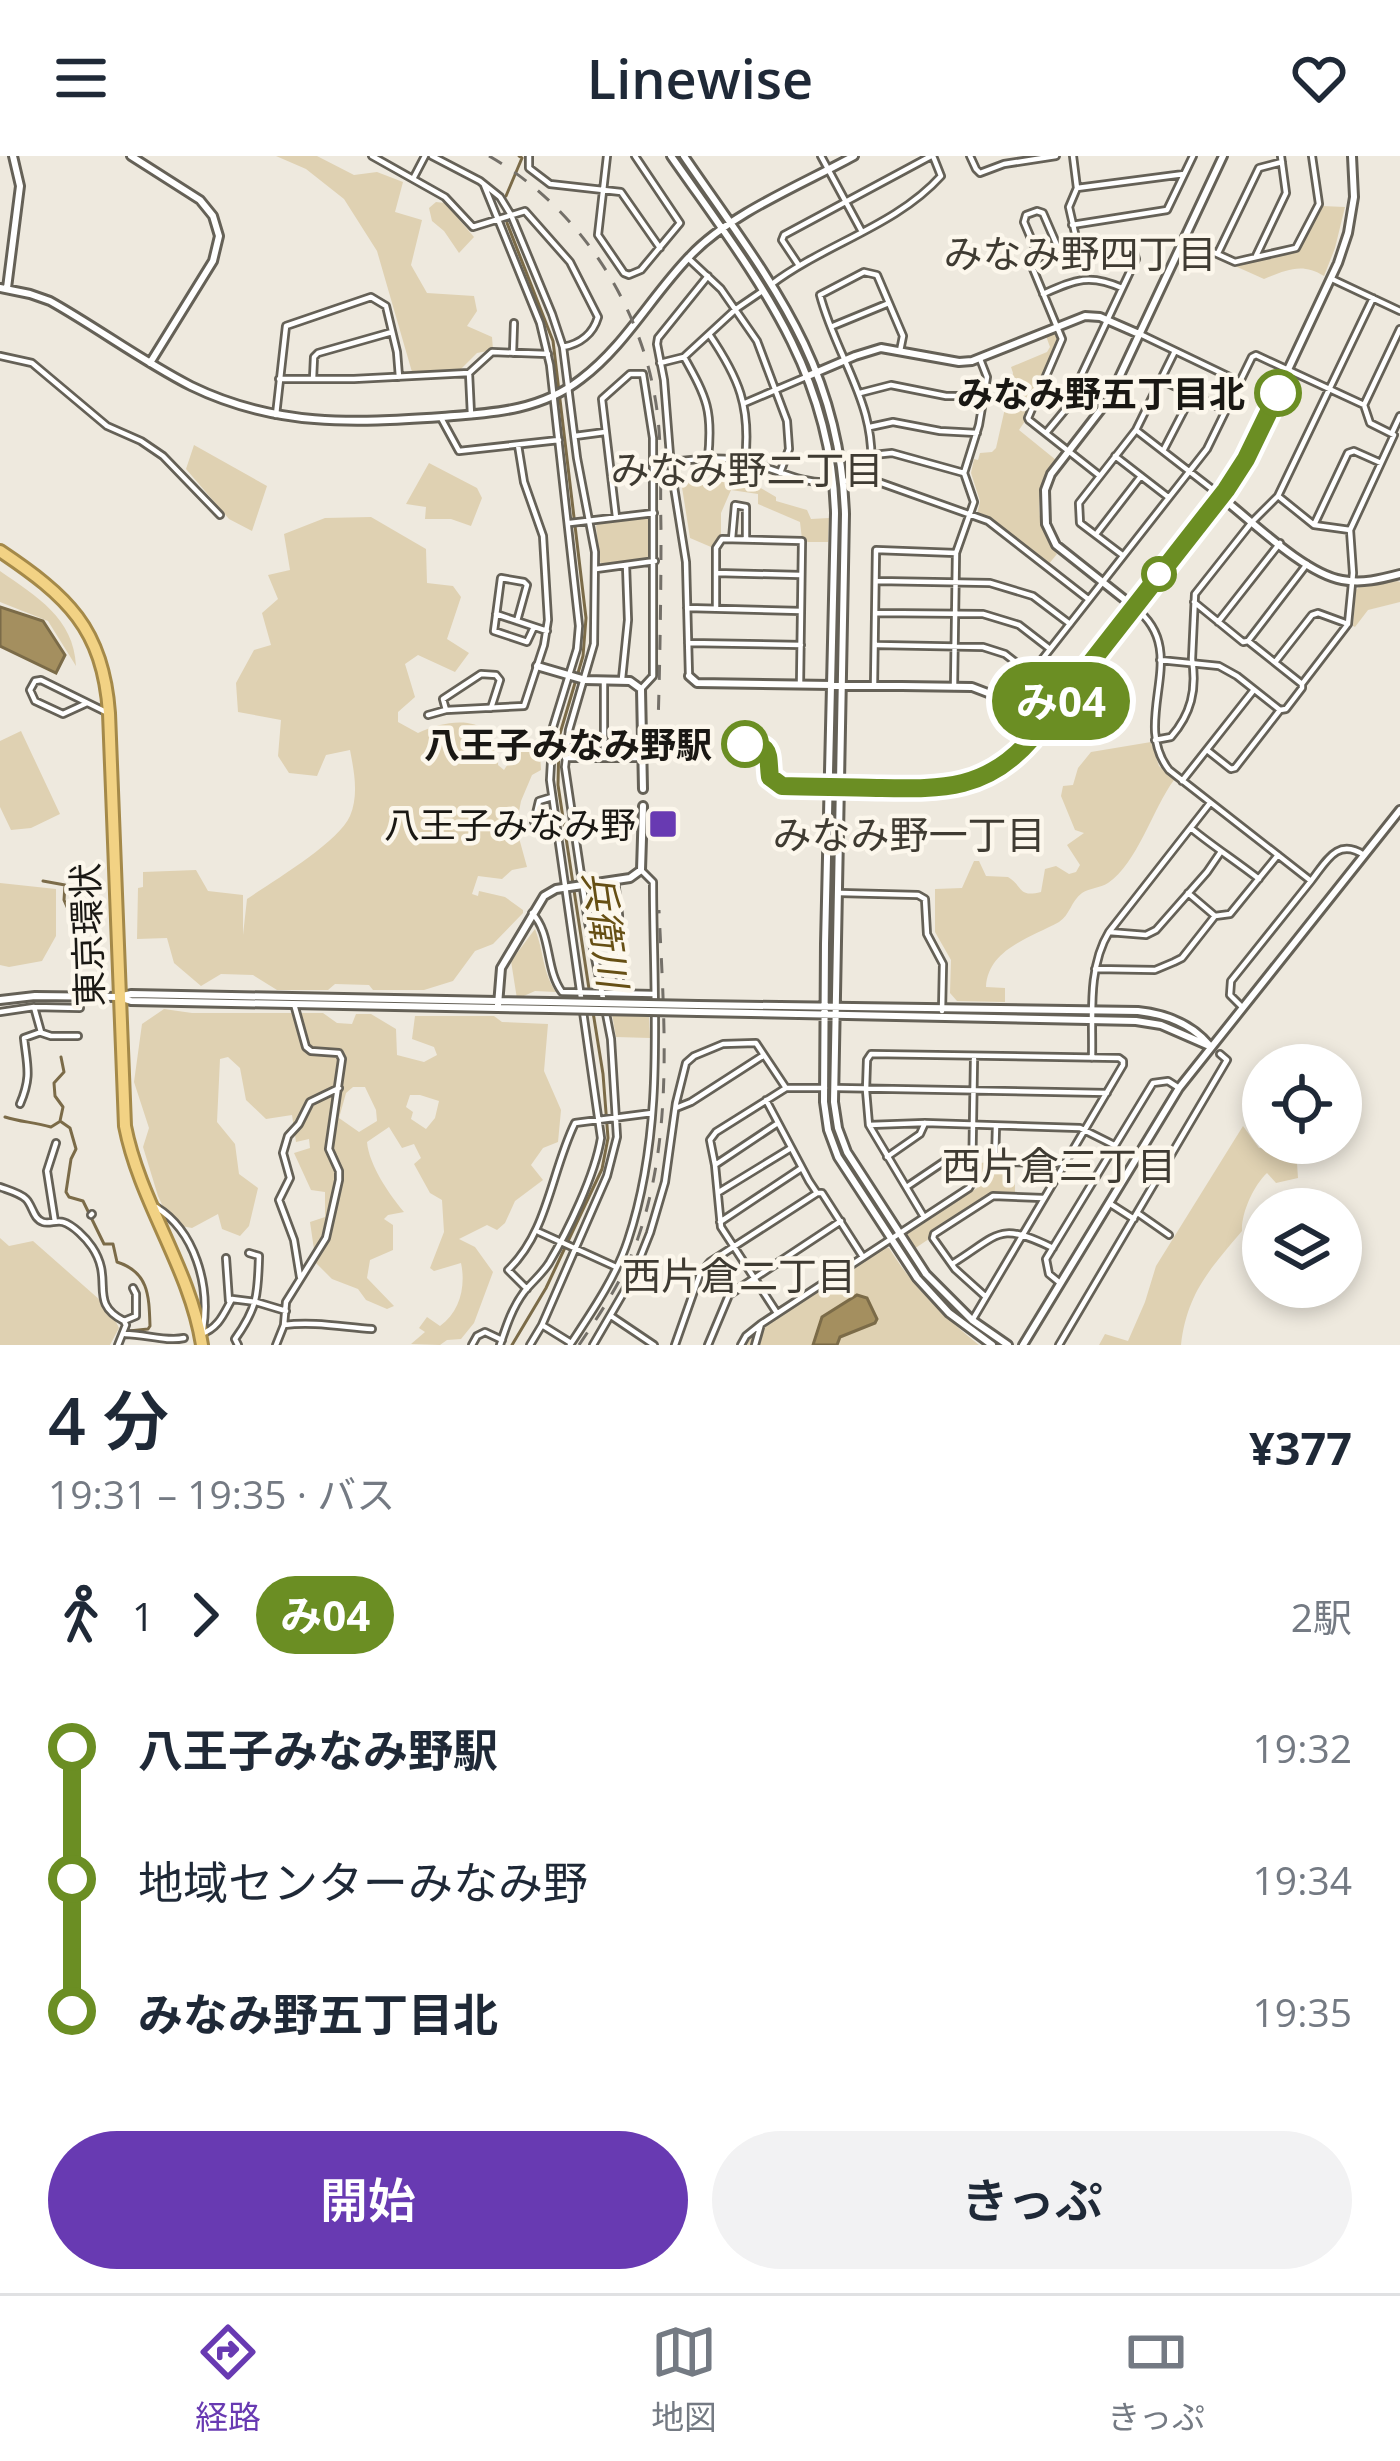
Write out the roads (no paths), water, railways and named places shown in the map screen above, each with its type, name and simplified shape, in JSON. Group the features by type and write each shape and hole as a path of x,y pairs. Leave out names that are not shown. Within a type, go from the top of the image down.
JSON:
{"highway":[{"name":"東京環状","path":"0,551 56,591 82,622 101,665 109,713 125,1126 136,1173 190,1298 202,1340"}],"street":[{"path":"13,156 20,180 3,288 50,301 201,390 276,415 353,423 521,409 560,393 604,360 688,258 722,229 854,156"},
{"path":"131,156 200,200 219,236 213,261 150,362"},
{"path":"373,156 445,197 473,227 525,211 570,262 598,317 581,342 562,347"},
{"path":"414,178 429,156 480,181 500,197 539,304 562,347 559,440 579,616 566,758 573,886 608,1120 617,1137 613,1160 530,1345"},
{"path":"529,156 530,168 548,184 622,194 660,248"},
{"path":"607,156 598,237 625,274 641,271 680,221 635,156"},
{"path":"670,156 788,332 808,376 838,482 825,1005 830,1088"},
{"path":"684,156 798,328 837,440 840,893 828,1130 838,1157 926,1274 972,1320 1008,1345"},
{"path":"820,156 861,231"},
{"path":"772,284 798,264 917,200 941,174 932,156 782,236 798,264"},
{"path":"970,156 980,172 1056,156"},
{"path":"1073,156 1077,188 1070,207 1077,242"},
{"path":"1072,225 1167,210 1193,156"},
{"path":"1223,156 1109,399 1052,475 1045,490 1047,529 1059,548 1148,618 1157,632 1161,645 1155,740 1162,762 1311,881"},
{"path":"1184,239 1234,262 1299,246 1319,205 1312,156"},
{"path":"829,787 959,785 1006,763 1039,730 1246,459 1343,251 1354,196 1352,156"},
{"path":"1218,253 1258,168 1282,159 1286,191 1256,256"},
{"path":"1077,188 1184,174"},
{"path":"472,1345 485,1332 501,1342 527,1289 561,1242 598,1158 608,1120 611,1039 556,823 550,751 553,728 594,644 596,568 590,521 574,436 548,354 539,304 505,216 480,181"},
{"path":"1039,258 1024,222 1024,217 1036,211 1043,213 1059,250"},
{"path":"1046,433 1065,410 1136,259 1131,247 1117,240 1077,242 1031,264 1062,340 1027,416 1046,433 1069,452 1100,476"},
{"path":"0,250 11,251"},
{"path":"688,258 722,289 758,341 788,421 789,449 780,472"},
{"path":"870,479 873,455 860,393 820,295 862,273 877,275 903,336 900,351"},
{"path":"708,276 658,338 686,562 689,676 698,682 983,690 1039,730"},
{"path":"1043,294 1075,280 1098,278 1122,287"},
{"path":"1332,278 1400,311"},
{"path":"660,364 684,357 764,290"},
{"path":"276,415 284,328 371,297 386,304 399,377"},
{"path":"1155,740 1173,736 1189,715 1195,594 1278,496 1373,298"},
{"path":"832,327 889,303"},
{"path":"745,403 874,349 959,362 1084,316 1107,320 1239,381"},
{"path":"513,353 514,323"},
{"path":"1392,433 1370,423 1364,405 1400,329"},
{"path":"313,380 318,352 392,332"},
{"path":"710,334 728,361 745,403 745,461"},
{"path":"1123,556 1080,523 1078,503 1136,430 1175,351"},
{"path":"279,380 469,373 492,352 548,354"},
{"path":"0,356 38,367 107,426 152,448 220,515"},
{"path":"1007,704 1208,446 1254,356 1364,405"},
{"path":"684,357 706,396 709,458"},
{"path":"954,687 956,553 974,500 964,473 987,375 980,358"},
{"path":"469,373 471,415"},
{"path":"616,517 603,398 630,374 644,375 653,438 655,561 653,676 641,689 643,789"},
{"path":"1161,380 1225,410"},
{"path":"860,393 890,386 946,396 982,396"},
{"path":"1163,451 1192,395"},
{"path":"1207,751 1235,768 1280,710 1286,709 1348,624 1351,530 1400,416"},
{"path":"440,417 459,451 559,440"},
{"path":"869,427 890,422 976,433"},
{"path":"1136,430 1307,564 1331,577 1352,581 1400,574"},
{"path":"574,436 605,432"},
{"path":"428,715 524,706 547,631 543,535 524,485 518,445"},
{"path":"1314,525 1348,453 1354,451 1381,463"},
{"path":"873,455 892,453 964,473"},
{"path":"1115,456 1168,497"},
{"path":"671,462 745,461 815,484 870,479 988,521 1089,600"},
{"path":"1095,534 1141,476"},
{"path":"1278,496 1314,525 1351,530"},
{"path":"732,539 733,506 743,505 747,508 746,539"},
{"path":"570,523 654,513"},
{"path":"716,608 717,544 723,539 801,540 800,684"},
{"path":"1218,622 1280,543"},
{"path":"874,685 876,550 956,553"},
{"path":"596,568 655,561"},
{"path":"1248,641 1307,564"},
{"path":"622,681 628,620 626,565"},
{"path":"716,573 802,575"},
{"path":"517,622 527,588 524,581 504,578 499,580 496,633 527,642 534,627"},
{"path":"875,581 990,584 1034,596 1070,624"},
{"path":"1194,602 1302,684"},
{"path":"687,608 801,611"},
{"path":"875,613 983,614 1019,625 1050,649"},
{"path":"496,614 547,631"},
{"path":"1275,662 1312,615 1348,624"},
{"path":"688,643 801,645"},
{"path":"874,645 983,647 1005,654 1031,674"},
{"path":"1160,659 1219,666 1280,710"},
{"path":"537,665 576,678 630,681 641,689"},
{"path":"446,710 445,696 484,674 500,678 491,707"},
{"path":"87,703 63,714 34,700 30,690 41,680 109,713"},
{"path":"604,681 604,758"},
{"path":"1182,781 1254,690"},
{"path":"566,758 643,758"},
{"path":"552,796 539,801 534,822 538,826 556,823"},
{"path":"1092,1058 1100,950 1210,802"},
{"path":"542,1325 570,1344 627,1242 645,1172 652,1113 653,883 641,870 643,806"},
{"path":"1023,1345 1179,1088 1400,810"},
{"path":"1191,828 1259,879"},
{"path":"1242,1006 1230,995 1231,981 1311,881 1339,849 1364,855"},
{"path":"1109,932 1150,934 1220,853"},
{"path":"1095,969 1155,970 1182,958 1215,916 1230,914 1278,855"},
{"path":"498,1005 500,968 546,894 633,877 641,870"},
{"path":"615,880 620,993"},
{"path":"1188,892 1215,916"},
{"path":"840,893 925,898 927,934 943,964 942,1017"},
{"path":"532,913 539,919 554,981 563,993 653,994"},
{"path":"0,1000 119,997 131,1001 293,1000 825,1015 1093,1015"},
{"path":"274,1344 284,1325 286,1302 320,1250 339,1172 329,1149 342,1070 339,1053 310,1052 293,1000"},
{"path":"698,1009 836,1005 1093,1015 1162,1025 1210,1046"},
{"path":"34,1007 41,1032"},
{"path":"0,1012 80,1008"},
{"path":"20,1104 29,1082 24,1038 41,1032 78,1036"},
{"path":"593,1345 644,1253 664,1182 685,1066 694,1056 723,1044 756,1042 786,1088"},
{"path":"676,1108 765,1054"},
{"path":"924,1217 868,1125 867,1060 871,1054 1123,1061 972,1320"},
{"path":"1059,1345 1227,1060 1220,1054"},
{"path":"741,1345 760,1324 969,1188 974,1057"},
{"path":"1060,1283 1046,1267 1046,1259 1114,1144 1153,1083 1168,1081 1179,1088"},
{"path":"300,1277 290,1227 279,1201 290,1178 284,1153 288,1136 310,1102 340,1088"},
{"path":"776,1313 720,1222 712,1136 766,1100 786,1088 1107,1093"},
{"path":"766,1100 817,1193 863,1257"},
{"path":"527,1289 508,1270 537,1230 575,1124 652,1113"},
{"path":"715,1165 778,1123"},
{"path":"887,1157 920,1134 925,1124"},
{"path":"868,1125 1085,1129 1114,1144"},
{"path":"996,1126 995,1162 1065,1163"},
{"path":"55,1222 47,1172 56,1143"},
{"path":"718,1193 791,1148"},
{"path":"905,1187 945,1161 973,1161"},
{"path":"720,1222 802,1168"},
{"path":"0,1187 28,1200 42,1222 63,1222 92,1246 102,1266 106,1310 126,1324 118,1345"},
{"path":"675,1345 700,1274 710,1262 817,1193"},
{"path":"986,1297 952,1264 934,1234 993,1196 1044,1198"},
{"path":"1108,1203 1168,1235"},
{"path":"151,1205 171,1218 197,1261 205,1309 202,1340"},
{"path":"708,1345 729,1295 841,1221"},
{"path":"537,1230 616,1267"},
{"path":"952,1264 1004,1232 1024,1234 1053,1248"},
{"path":"895,1236 932,1296 992,1345"},
{"path":"238,1345 236,1339 256,1302 259,1256 249,1252"},
{"path":"202,1340 229,1308 226,1258"},
{"path":"124,1321 136,1316 133,1288"},
{"path":"229,1301 256,1302 286,1311"},
{"path":"610,1316 655,1345"},
{"path":"284,1325 303,1322 372,1329"},
{"path":"755,1345 760,1324"},
{"path":"122,1335 184,1339"}],"waterway":[{"name":"兵衛川","path":"506,196 519,156"},
{"name":"兵衛川","path":"507,223 553,341 586,618 583,656 559,737 558,785 591,1002"},
{"path":"43,881 65,885 64,900 83,943 83,965"},
{"name":"兵衛川","path":"512,1345 546,1288 602,1169 608,1138 593,1012"},
{"path":"61,1057 64,1072 54,1083 55,1096 63,1107 60,1121 70,1128 76,1149 66,1192 83,1201 104,1244 113,1244 117,1262 136,1272 145,1286 150,1326 129,1331"},
{"path":"5,1117 51,1127 59,1122"}],"railway":[{"path":"489,156 523,178 580,235 624,303 640,341 651,379 660,447 658,725"},
{"path":"579,1345 634,1249 656,1166 664,1081 659,910"}],"place":[{"name":"みなみ野五丁目北","path":"1278,393"},
{"name":"八王子みなみ野駅","path":"745,744"},
{"name":"八王子みなみ野","path":"663,824"}],"district":[{"name":"みなみ野四丁目","path":"1080,252"},
{"name":"みなみ野二丁目","path":"747,468"},
{"name":"みなみ野一丁目","path":"909,833"},
{"name":"西片倉三丁目","path":"1059,1164"},
{"name":"西片倉二丁目","path":"739,1274"}]}
